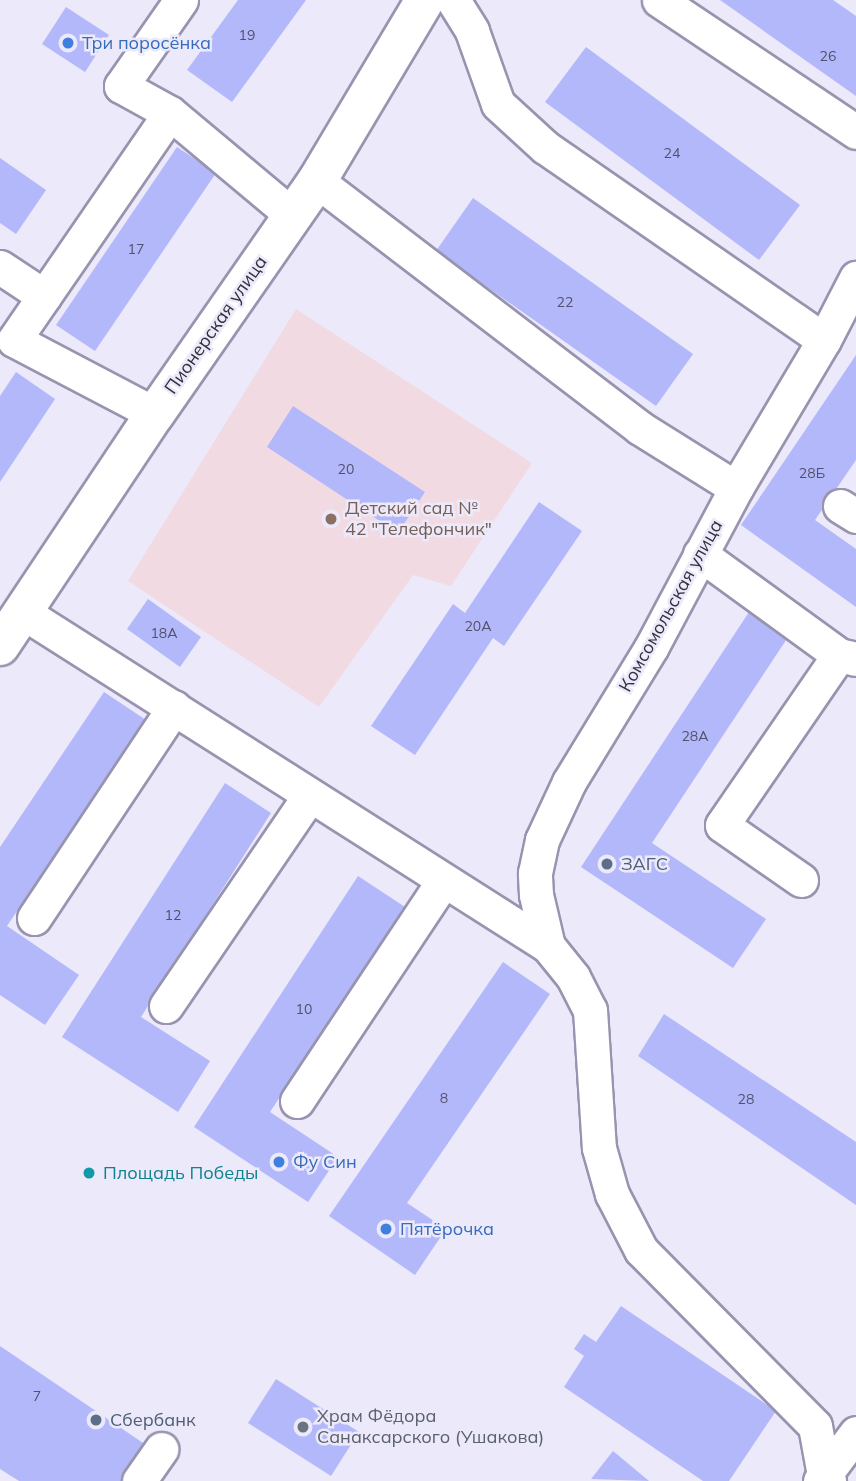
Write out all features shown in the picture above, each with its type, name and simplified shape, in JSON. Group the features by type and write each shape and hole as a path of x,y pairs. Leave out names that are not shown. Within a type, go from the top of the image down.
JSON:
{"main road":[{"name":"Пионерская улица","path":"0,646 155,414 317,181 425,0"}],"street":[{"path":"181,0 121,86 170,113 292,215"},
{"path":"453,0 472,31 498,104 526,130 545,146 824,340"},
{"path":"659,0 856,132"},
{"path":"155,414 7,351 170,113"},
{"path":"317,181 640,428 736,488"},
{"path":"0,267 44,296"},
{"name":"Комсомольская улица","path":"548,946 536,884 542,841 569,782 652,646 736,488 824,340 856,278"},
{"path":"700,554 847,657 722,825 801,880"},
{"path":"24,613 548,946 573,977 590,1010 599,1148 612,1194 640,1250 814,1426 825,1479"},
{"path":"34,918 174,707"},
{"path":"166,1006 309,796"},
{"path":"297,1101 443,881"},
{"path":"825,1479 856,1433"},
{"path":"139,1481 161,1449"}],"shaded area":[{"name":"Детский сад № 42 \"Телефончик\"","path":"296,309 532,463 451,586 413,575 319,707 128,581"}],"building":[{"path":"238,0 306,0 232,102 187,70"},
{"path":"720,0 833,0 856,16 856,96"},
{"path":"66,7 109,35 85,72 42,44"},
{"path":"586,47 800,205 759,260 545,102"},
{"path":"177,147 216,173 95,351 56,325"},
{"path":"0,158 46,190 16,234 0,223"},
{"path":"473,198 693,354 656,406 436,251"},
{"path":"856,355 856,460 815,520 856,549 856,607 741,525"},
{"path":"16,372 55,399 0,482 0,396"},
{"path":"293,406 425,492 398,533 267,447"},
{"path":"539,502 582,531 504,646 493,638 415,755 371,726 453,604 465,613"},
{"path":"148,599 201,637 180,667 127,629"},
{"path":"755,603 794,628 652,843 766,919 733,968 581,867"},
{"path":"104,692 146,720 7,926 79,975 45,1025 0,995 0,847"},
{"path":"225,783 271,813 141,1017 210,1061 178,1112 62,1037"},
{"path":"358,876 405,907 270,1112 338,1157 308,1202 194,1127"},
{"path":"503,962 550,994 407,1203 446,1229 415,1275 329,1216"},
{"path":"664,1014 856,1142 856,1205 638,1056"},
{"path":"621,1306 776,1411 729,1481 703,1481 564,1387 584,1356 574,1349 584,1334 596,1342"},
{"path":"0,1346 149,1447 126,1481 19,1481 0,1469"},
{"name":"Храм Фёдора Санаксарского (Ушакова)","path":"276,1379 359,1432 331,1476 248,1423"},
{"path":"613,1451 649,1481 591,1479"}],"place":[{"name":"Три поросёнка","path":"68,43"},
{"name":"Детский сад № 42 \"Телефончик\"","path":"331,519"},
{"name":"ЗАГС","path":"607,864"},
{"name":"Фу Син","path":"279,1162"},
{"name":"Площадь Победы","path":"89,1173"},
{"name":"Пятёрочка","path":"386,1229"},
{"name":"Сбербанк","path":"96,1420"},
{"name":"Храм Фёдора Санаксарского (Ушакова)","path":"303,1427"}]}
